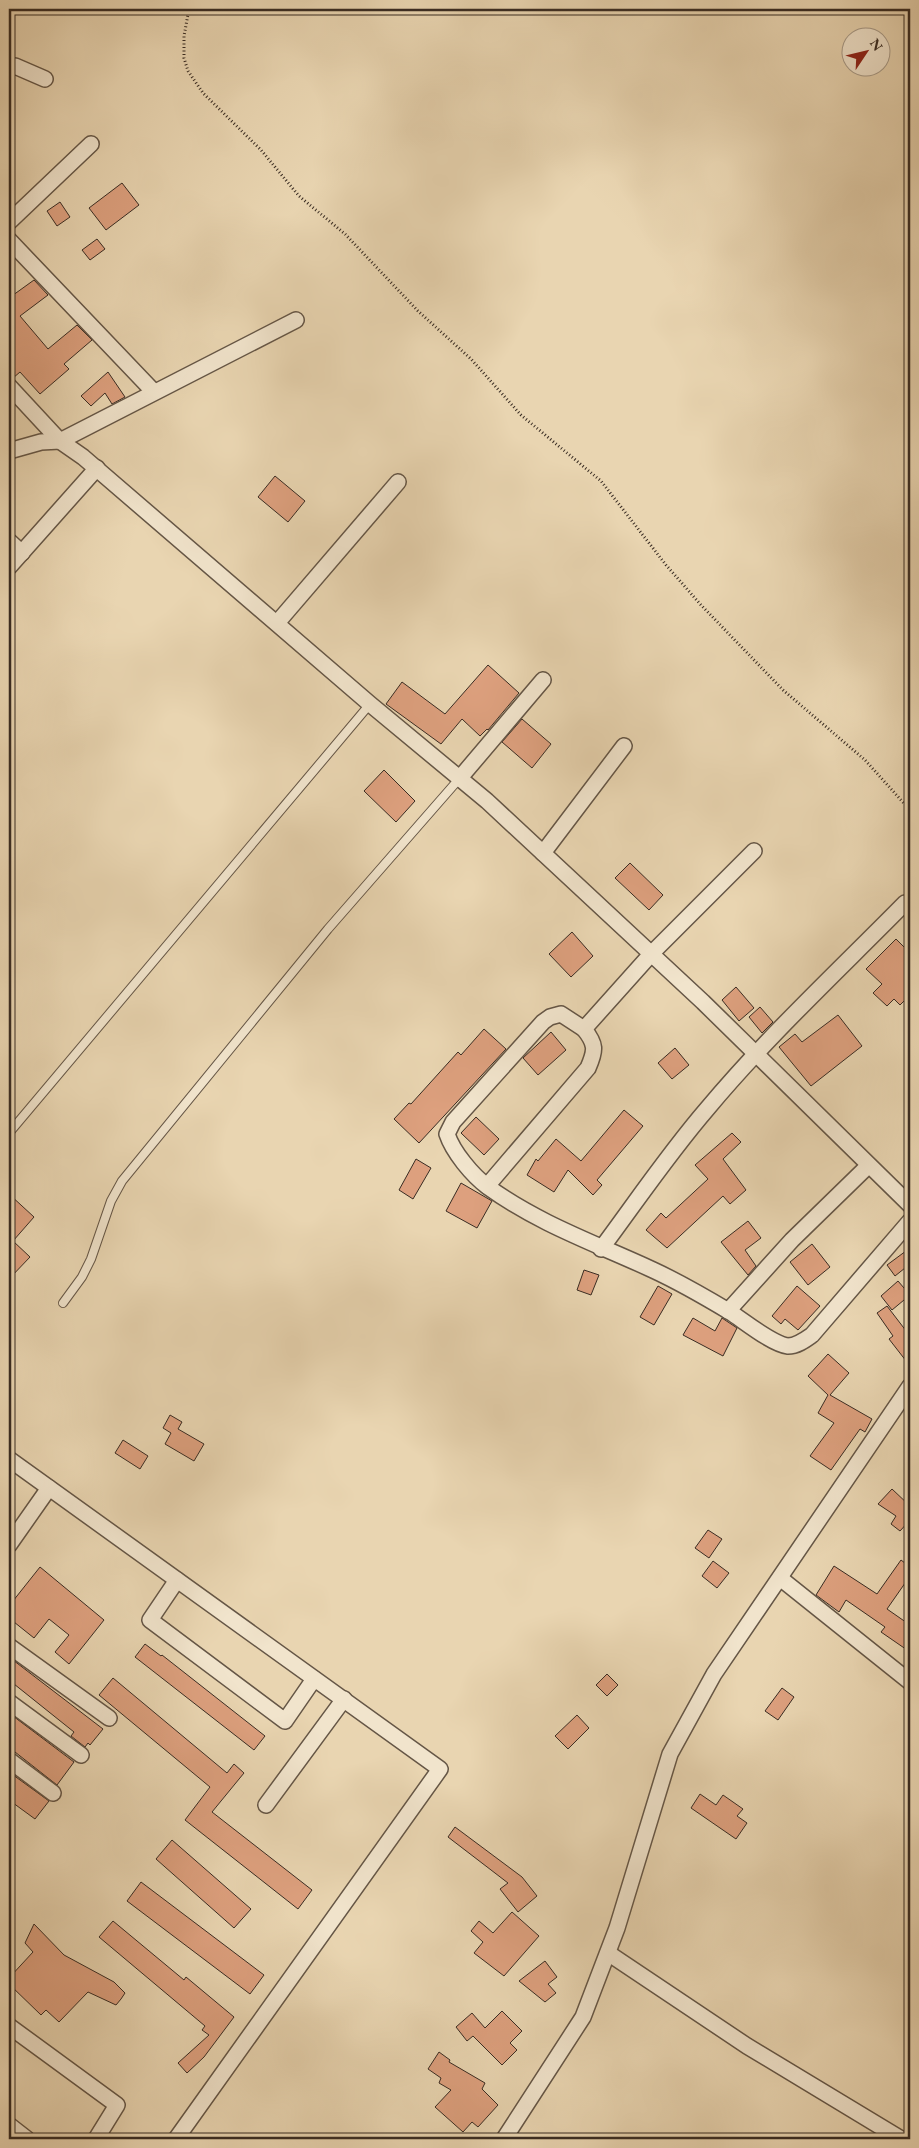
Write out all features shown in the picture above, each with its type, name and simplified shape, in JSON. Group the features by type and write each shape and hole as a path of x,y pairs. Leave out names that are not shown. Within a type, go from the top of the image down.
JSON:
{"street":[{"path":"9,69 15,66 44,79"},
{"path":"9,222 91,144"},
{"path":"9,240 154,392"},
{"path":"9,451 41,442 60,441 296,320"},
{"path":"9,386 60,441 97,468 370,704 486,801 652,953 910,1205"},
{"path":"9,567 97,468"},
{"path":"277,623 398,482"},
{"path":"9,541 22,552"},
{"path":"459,779 543,680"},
{"path":"543,853 624,746"},
{"path":"584,1029 652,953 754,851"},
{"path":"601,1249 680,1141 755,1054 905,903"},
{"path":"486,1186 588,1068 594,1056 592,1040 584,1029 561,1014 550,1017 543,1022 452,1122 447,1134 453,1148 486,1186 538,1219 601,1249 655,1271 728,1311 774,1340 788,1346 801,1343 812,1335 910,1221"},
{"path":"728,1311 792,1240 868,1166"},
{"path":"504,2139 583,2017 608,1953 670,1754 714,1674 910,1386"},
{"path":"9,1459 440,1769 176,2139"},
{"path":"9,1545 49,1488"},
{"path":"780,1578 910,1682"},
{"path":"177,1580 150,1620 285,1721 314,1678"},
{"path":"9,1646 109,1718"},
{"path":"266,1805 344,1699"},
{"path":"9,1702 81,1755"},
{"path":"9,1760 53,1793"},
{"path":"608,1953 747,2046 901,2139"},
{"path":"9,2026 118,2105 96,2139"},
{"path":"9,2125 26,2139"}],"lane":[{"path":"9,1133 370,704"},
{"path":"63,1303 82,1277 111,1200 122,1181 328,929 459,779"}],"path":[{"path":"189,9 184,36 184,58 191,76 203,93 260,150 299,196 345,234 418,311 471,359 521,415 601,481 666,565 701,605 783,690 865,760 910,810"}],"building":[{"path":"122,183 139,205 106,230 89,208"},
{"path":"60,202 70,217 57,226 47,211"},
{"path":"97,239 105,249 90,260 82,250"},
{"path":"34,280 48,295 20,316 48,349 77,325 92,340 64,364 69,369 40,394 20,372 13,378 9,377 9,298"},
{"path":"108,372 125,397 112,404 105,393 91,406 81,396"},
{"path":"275,476 305,501 288,522 258,497"},
{"path":"488,665 519,693 488,730 480,736 462,719 441,744 386,704 402,682 445,714"},
{"path":"522,719 551,744 532,768 502,742"},
{"path":"384,770 415,801 396,822 364,791"},
{"path":"630,863 663,895 649,910 615,878"},
{"path":"572,932 593,956 571,977 549,954"},
{"path":"896,939 910,953 910,995 900,1005 894,999 887,1006 873,993 882,984 866,969"},
{"path":"736,987 754,1008 739,1021 722,1000"},
{"path":"760,1007 773,1022 762,1033 749,1017"},
{"path":"838,1015 862,1046 811,1086 779,1047 795,1034 802,1042"},
{"path":"484,1029 506,1049 419,1143 394,1119 409,1103 411,1104 458,1052 461,1055"},
{"path":"551,1032 566,1050 538,1075 523,1058"},
{"path":"675,1048 689,1065 672,1079 658,1063"},
{"path":"624,1110 643,1126 597,1180 602,1185 593,1195 568,1170 554,1192 527,1175 536,1159 538,1161 556,1139 581,1161"},
{"path":"476,1117 499,1139 484,1155 461,1133"},
{"path":"732,1133 741,1142 723,1159 746,1190 730,1204 723,1196 667,1248 646,1230 661,1213 666,1218 708,1179 695,1165"},
{"path":"416,1159 431,1168 413,1199 399,1190"},
{"path":"461,1183 492,1201 477,1228 446,1211"},
{"path":"9,1194 34,1217 13,1241 30,1257 9,1279"},
{"path":"748,1221 761,1238 745,1250 756,1266 748,1275 721,1242"},
{"path":"812,1244 830,1267 808,1285 790,1262"},
{"path":"910,1248 910,1264 895,1276 887,1265"},
{"path":"584,1270 599,1275 591,1295 577,1290"},
{"path":"898,1281 910,1295 892,1310 881,1296"},
{"path":"658,1286 672,1294 654,1325 640,1317"},
{"path":"797,1286 820,1306 798,1330 785,1319 781,1324 772,1316"},
{"path":"887,1306 910,1336 910,1366 889,1339 893,1336 877,1313"},
{"path":"693,1318 715,1331 722,1318 737,1328 723,1356 683,1335"},
{"path":"828,1354 849,1373 830,1395 872,1419 865,1432 860,1429 831,1470 810,1456 834,1423 818,1413 828,1395 808,1376"},
{"path":"170,1415 182,1422 178,1429 204,1444 194,1461 165,1444 171,1433 163,1428"},
{"path":"123,1440 148,1456 140,1469 115,1453"},
{"path":"892,1489 910,1506 910,1520 900,1531 891,1524 896,1516 878,1504"},
{"path":"708,1530 722,1539 709,1558 695,1548"},
{"path":"901,1560 910,1567 910,1576 887,1609 910,1625 910,1652 881,1632 885,1627 846,1600 839,1612 816,1595 834,1566 877,1594"},
{"path":"713,1561 729,1573 717,1588 702,1576"},
{"path":"40,1567 104,1620 69,1664 55,1652 69,1635 49,1619 34,1638 9,1618 9,1606"},
{"path":"145,1644 162,1655 265,1736 254,1750 135,1657"},
{"path":"9,1657 103,1729 90,1745 88,1743 85,1747 71,1736 74,1732 9,1680"},
{"path":"607,1674 618,1685 607,1696 596,1685"},
{"path":"113,1678 227,1773 234,1764 244,1773 212,1812 312,1890 298,1909 185,1820 210,1787 99,1695"},
{"path":"782,1688 794,1697 778,1720 765,1711"},
{"path":"9,1713 74,1762 57,1785 15,1752 9,1751"},
{"path":"577,1715 589,1728 568,1749 555,1736"},
{"path":"9,1772 49,1801 35,1819 9,1800"},
{"path":"700,1794 716,1805 723,1795 743,1809 737,1816 747,1823 736,1839 691,1808"},
{"path":"455,1827 522,1877 537,1896 518,1912 500,1889 508,1883 448,1837"},
{"path":"172,1840 251,1909 234,1928 156,1859"},
{"path":"141,1882 264,1975 250,1994 127,1901"},
{"path":"512,1912 539,1936 504,1976 474,1953 483,1942 471,1931 479,1921 493,1933"},
{"path":"113,1921 184,1980 186,1977 234,2017 204,2057 187,2073 178,2063 209,2035 202,2030 205,2026 99,1937"},
{"path":"34,1924 64,1955 114,1982 125,1993 116,2005 88,1992 59,2022 46,2010 41,2015 9,1984 9,1978 33,1952 25,1943"},
{"path":"545,1961 557,1977 548,1984 556,1993 545,2002 519,1981"},
{"path":"502,2011 522,2031 510,2043 517,2050 502,2065 473,2036 467,2041 456,2027 472,2013 485,2028"},
{"path":"439,2052 450,2060 449,2062 485,2083 482,2089 498,2105 478,2127 472,2122 463,2132 435,2107 451,2090 439,2083 441,2078 428,2069"}]}
